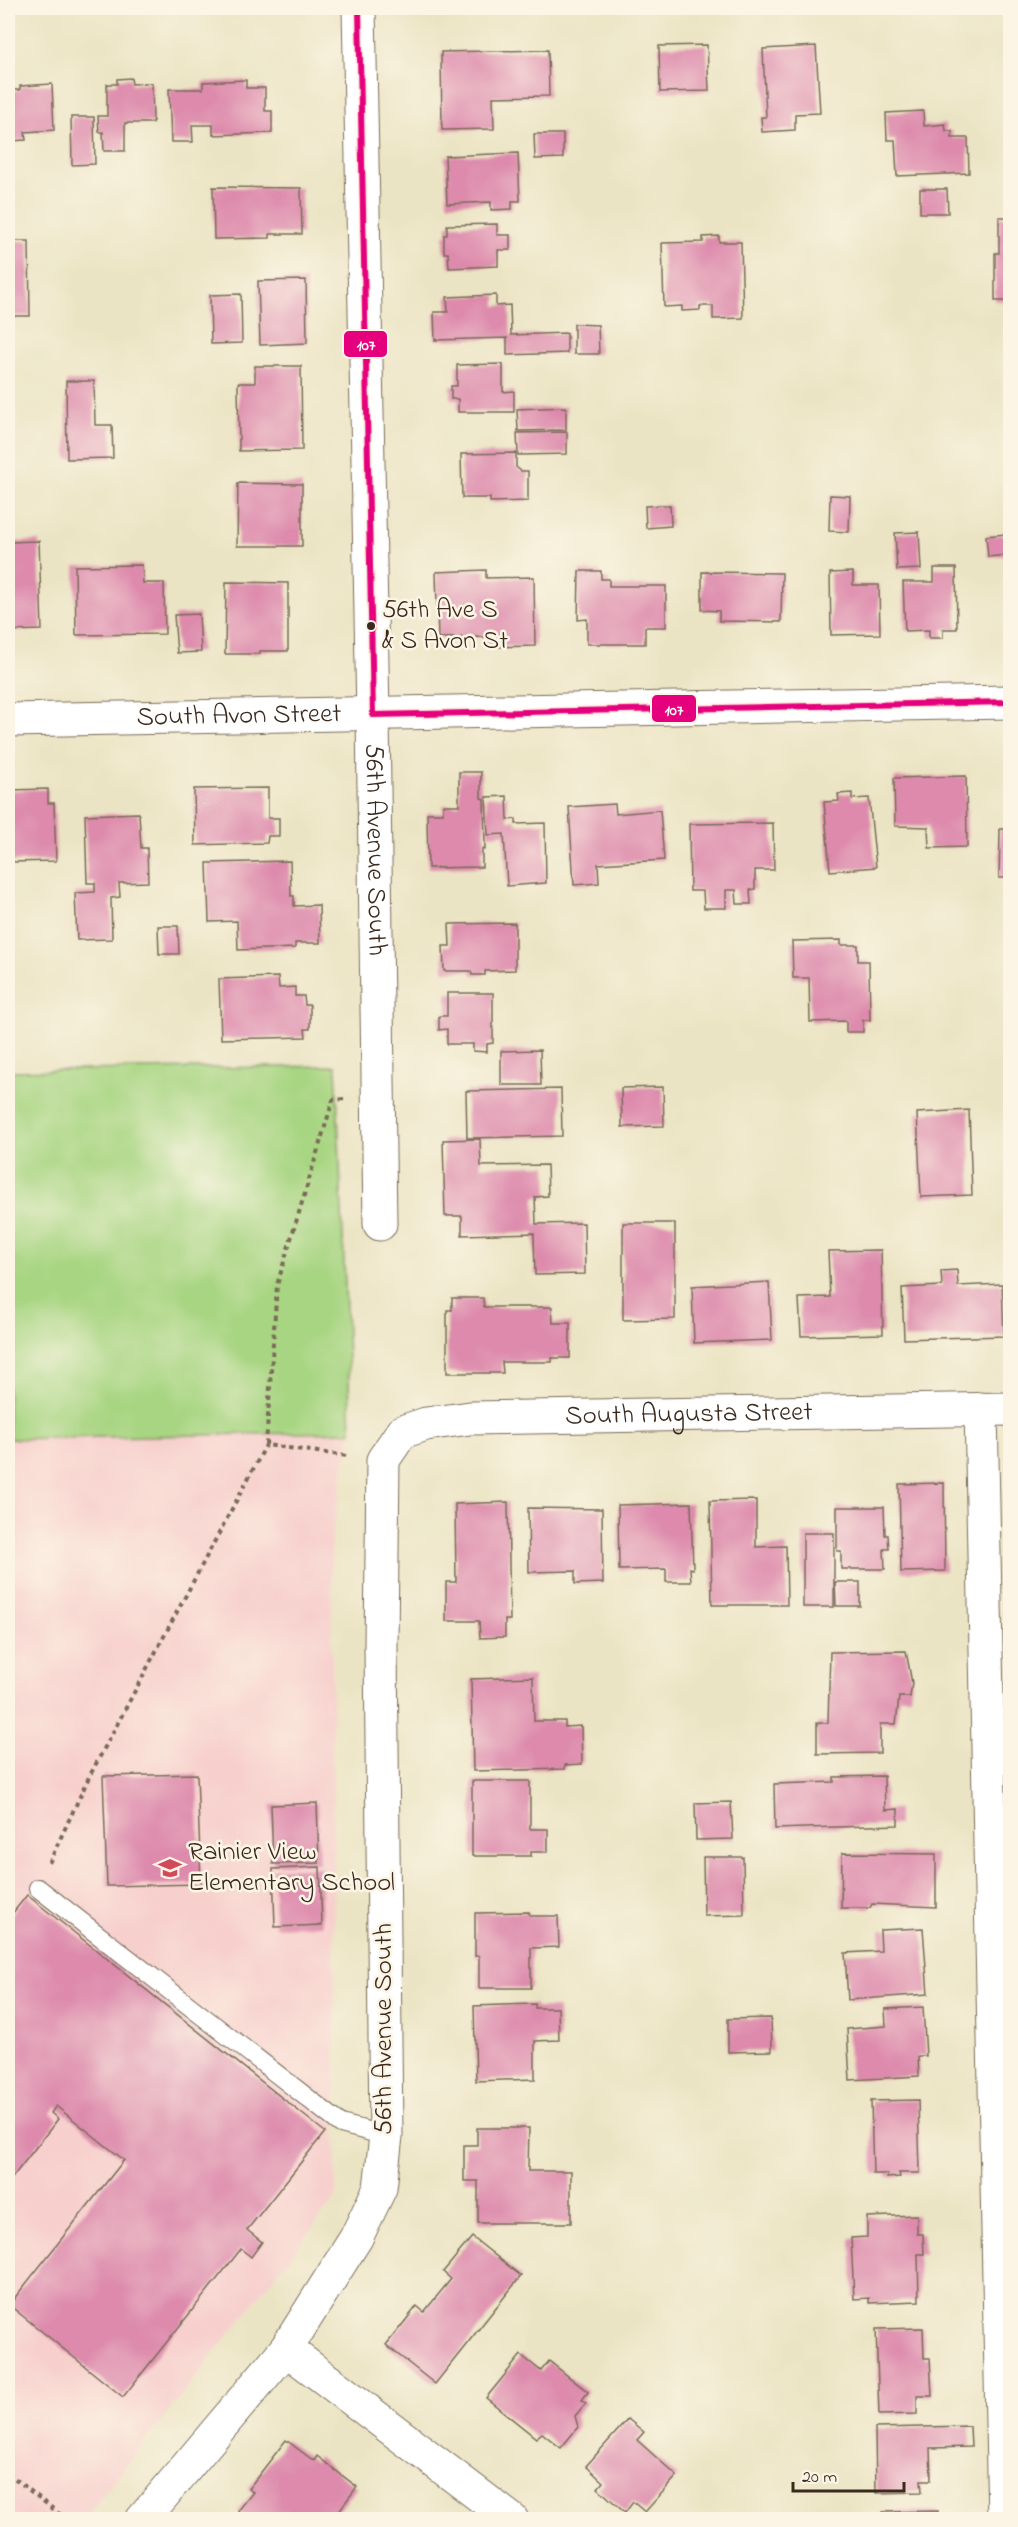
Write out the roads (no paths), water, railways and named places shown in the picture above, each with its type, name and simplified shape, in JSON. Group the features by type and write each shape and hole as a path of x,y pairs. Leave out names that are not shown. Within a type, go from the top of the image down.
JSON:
{"street":[{"name":"56th Avenue South","path":"359,8 380,1224"},
{"name":"South Avon Street","path":"8,720 1011,702"},
{"name":"South Augusta Street","path":"383,1460 402,1432 426,1424 470,1418 996,1409"},
{"path":"996,1409 1004,2520"},
{"name":"56th Avenue South","path":"142,2520 286,2349 356,2238 380,2188 386,2136 381,1646 383,1460"},
{"path":"286,2349 512,2520"}],"lane":[{"path":"38,1888 342,2124 386,2136"}],"place":[{"name":"56th Ave S & S Avon St","path":"371,626"},
{"name":"Rainier View Elementary School","path":"170,1868"}]}
